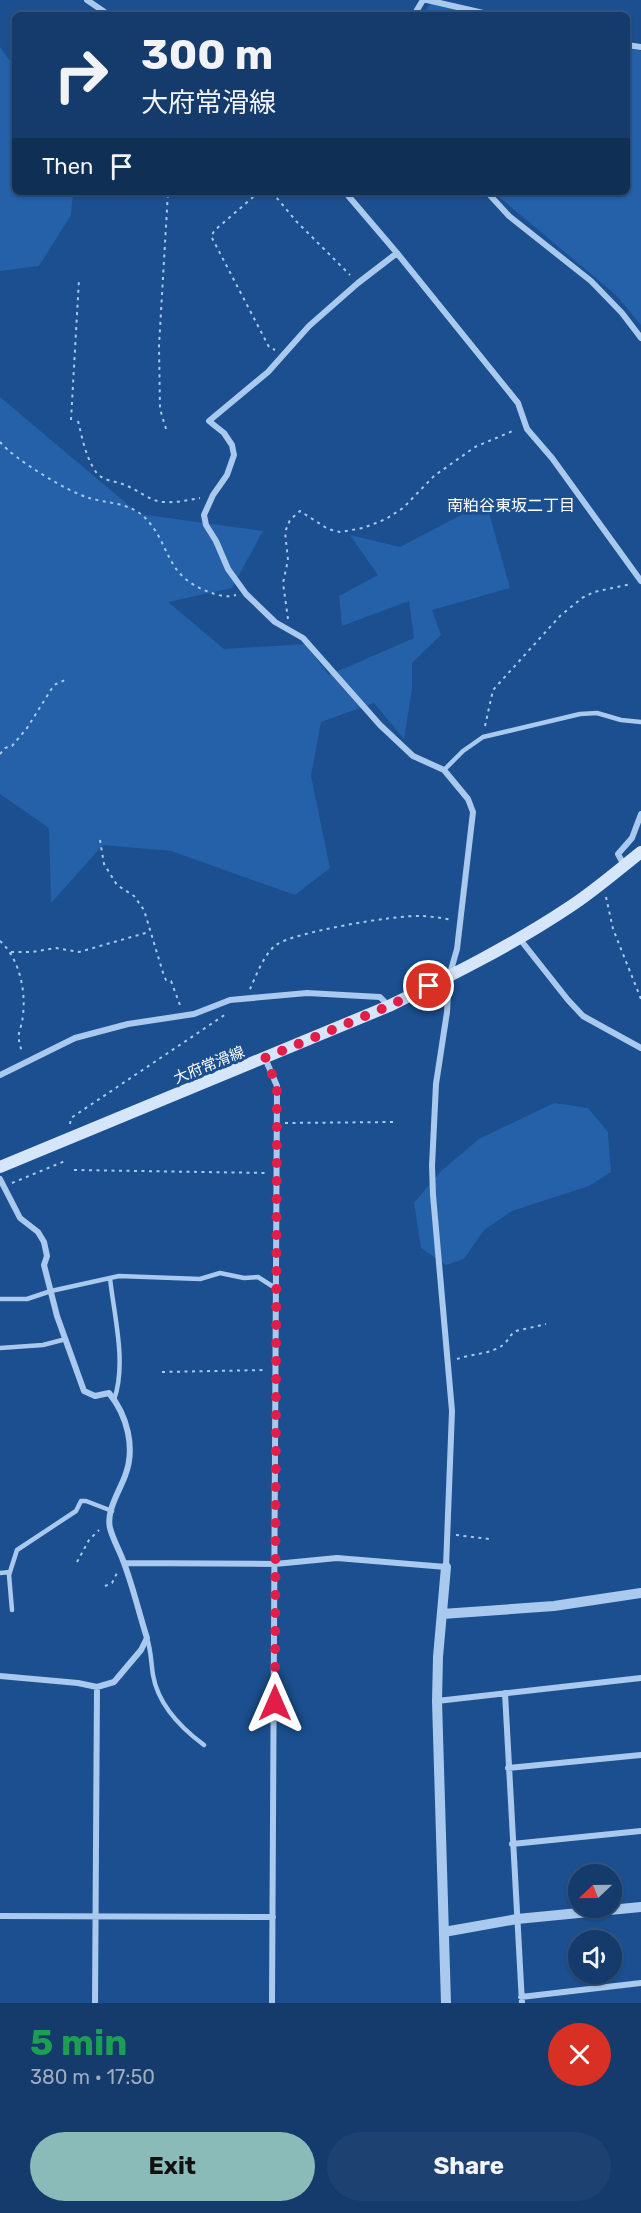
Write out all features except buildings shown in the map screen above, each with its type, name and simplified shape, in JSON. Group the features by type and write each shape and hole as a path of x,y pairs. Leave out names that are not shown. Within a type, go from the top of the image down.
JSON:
{"main road":[{"name":"大府常滑線","path":"0,1167 389,1006 519,938 570,907 641,852"}],"street":[{"path":"87,0 105,12"},
{"path":"428,0 479,12"},
{"path":"348,195 518,403 527,429 552,458 640,581"},
{"path":"490,195 509,216 607,296 641,338"},
{"path":"397,253 358,283 309,326 268,372 209,421 224,433 232,445 234,455 227,475 204,515 206,525 228,569 243,590 275,622 303,638 380,725 412,756 444,770 468,799 473,812 458,949 449,976 447,1012 436,1084 432,1166 452,1411 446,1567 438,1657 437,1701 446,2003"},
{"path":"624,865 618,854 632,838 641,814"},
{"path":"519,938 583,1016 641,1048"},
{"path":"0,1075 75,1038 128,1024 182,1017 230,1000 307,993 380,997 389,1006"},
{"path":"265,1058 277,1086 272,2003"},
{"path":"0,1179 20,1218 38,1232 44,1242 47,1256 44,1265 57,1316 84,1391 95,1396 109,1393 128,1430 129,1449 126,1473 112,1511 110,1527 125,1563 147,1638 141,1650 114,1682 97,1687 78,1683 0,1676"},
{"path":"125,1563 275,1564 337,1558 446,1567"},
{"path":"442,1614 554,1606 641,1593"},
{"path":"437,1701 641,1678"},
{"path":"95,2003 97,1687"},
{"path":"505,1693 522,2000 641,1983"},
{"path":"508,1768 641,1755"},
{"path":"512,1844 641,1831"},
{"path":"444,1932 517,1919 641,1907"},
{"path":"0,1916 273,1917"}],"lane":[{"path":"444,770 463,751 483,737 580,714 597,713 621,720 641,722"},
{"path":"0,1299 27,1299 51,1291 118,1276 200,1279 220,1273 244,1278 258,1277 272,1286 277,1285"},
{"path":"110,1278 121,1369 120,1384 114,1400"},
{"path":"0,1348 42,1345 66,1339"},
{"path":"12,1610 10,1572 17,1550 76,1511 81,1501 112,1511"},
{"path":"0,1573 10,1572"},
{"path":"147,1638 153,1678 162,1699 175,1719 204,1745"}],"path":[{"path":"166,429 160,409 159,346 168,195"},
{"path":"256,195 215,230 211,237 269,347 274,350 294,345"},
{"path":"274,195 296,221 358,283"},
{"path":"71,420 79,279"},
{"path":"78,421 85,449 94,471 101,477 112,483 125,485 160,502 212,498"},
{"path":"290,630 283,583 288,560 285,532 290,520 300,512 328,529 340,532 363,528 386,519 403,508 434,476 475,447 526,424"},
{"path":"0,442 17,456 68,489 87,497 124,506 139,513 156,533 173,567 193,586 228,597 234,597 243,590"},
{"path":"483,737 485,720 494,690 560,616 582,598 594,592 640,581"},
{"path":"0,754 5,748 12,746 27,728 54,685 65,680"},
{"path":"100,840 104,864 117,885 138,900 144,910 164,976 166,980 171,981 182,1017"},
{"path":"600,883 606,895 613,929 641,999"},
{"path":"10,952 32,952 56,948 79,952 149,932"},
{"path":"0,941 10,952 23,985 23,1018 17,1034 25,1063"},
{"path":"277,1123 393,1122"},
{"path":"4,1187 65,1161"},
{"path":"74,1170 277,1173"},
{"path":"448,1362 496,1348 504,1344 516,1331 546,1324"},
{"path":"162,1372 276,1369"},
{"path":"77,1562 89,1540 102,1527 110,1527"},
{"path":"447,1533 489,1539"}],"shaded area":[{"path":"430,4 466,12 424,12"},
{"path":"0,47 12,64 12,195 73,195 71,215 39,266 0,271"},
{"path":"630,49 641,51 641,325 616,295 497,195 630,195"},
{"path":"0,397 139,514 263,531 232,588 168,602 224,649 305,644 329,675 414,638 409,601 342,626 339,596 378,575 350,535 400,547 486,502 510,588 432,610 441,635 412,663 412,689 404,739 374,703 321,722 311,776 330,868 295,895 171,851 103,845 51,903 49,828 0,794"},
{"path":"554,1103 588,1108 608,1132 611,1172 589,1186 512,1211 484,1230 464,1259 446,1265 421,1248 414,1203 441,1171 479,1139"}],"district":[{"name":"南粕谷東坂二丁目","path":"511,505"}],"route":[{"path":"275,1703 277,1086 265,1058 389,1006 429,986"}]}
